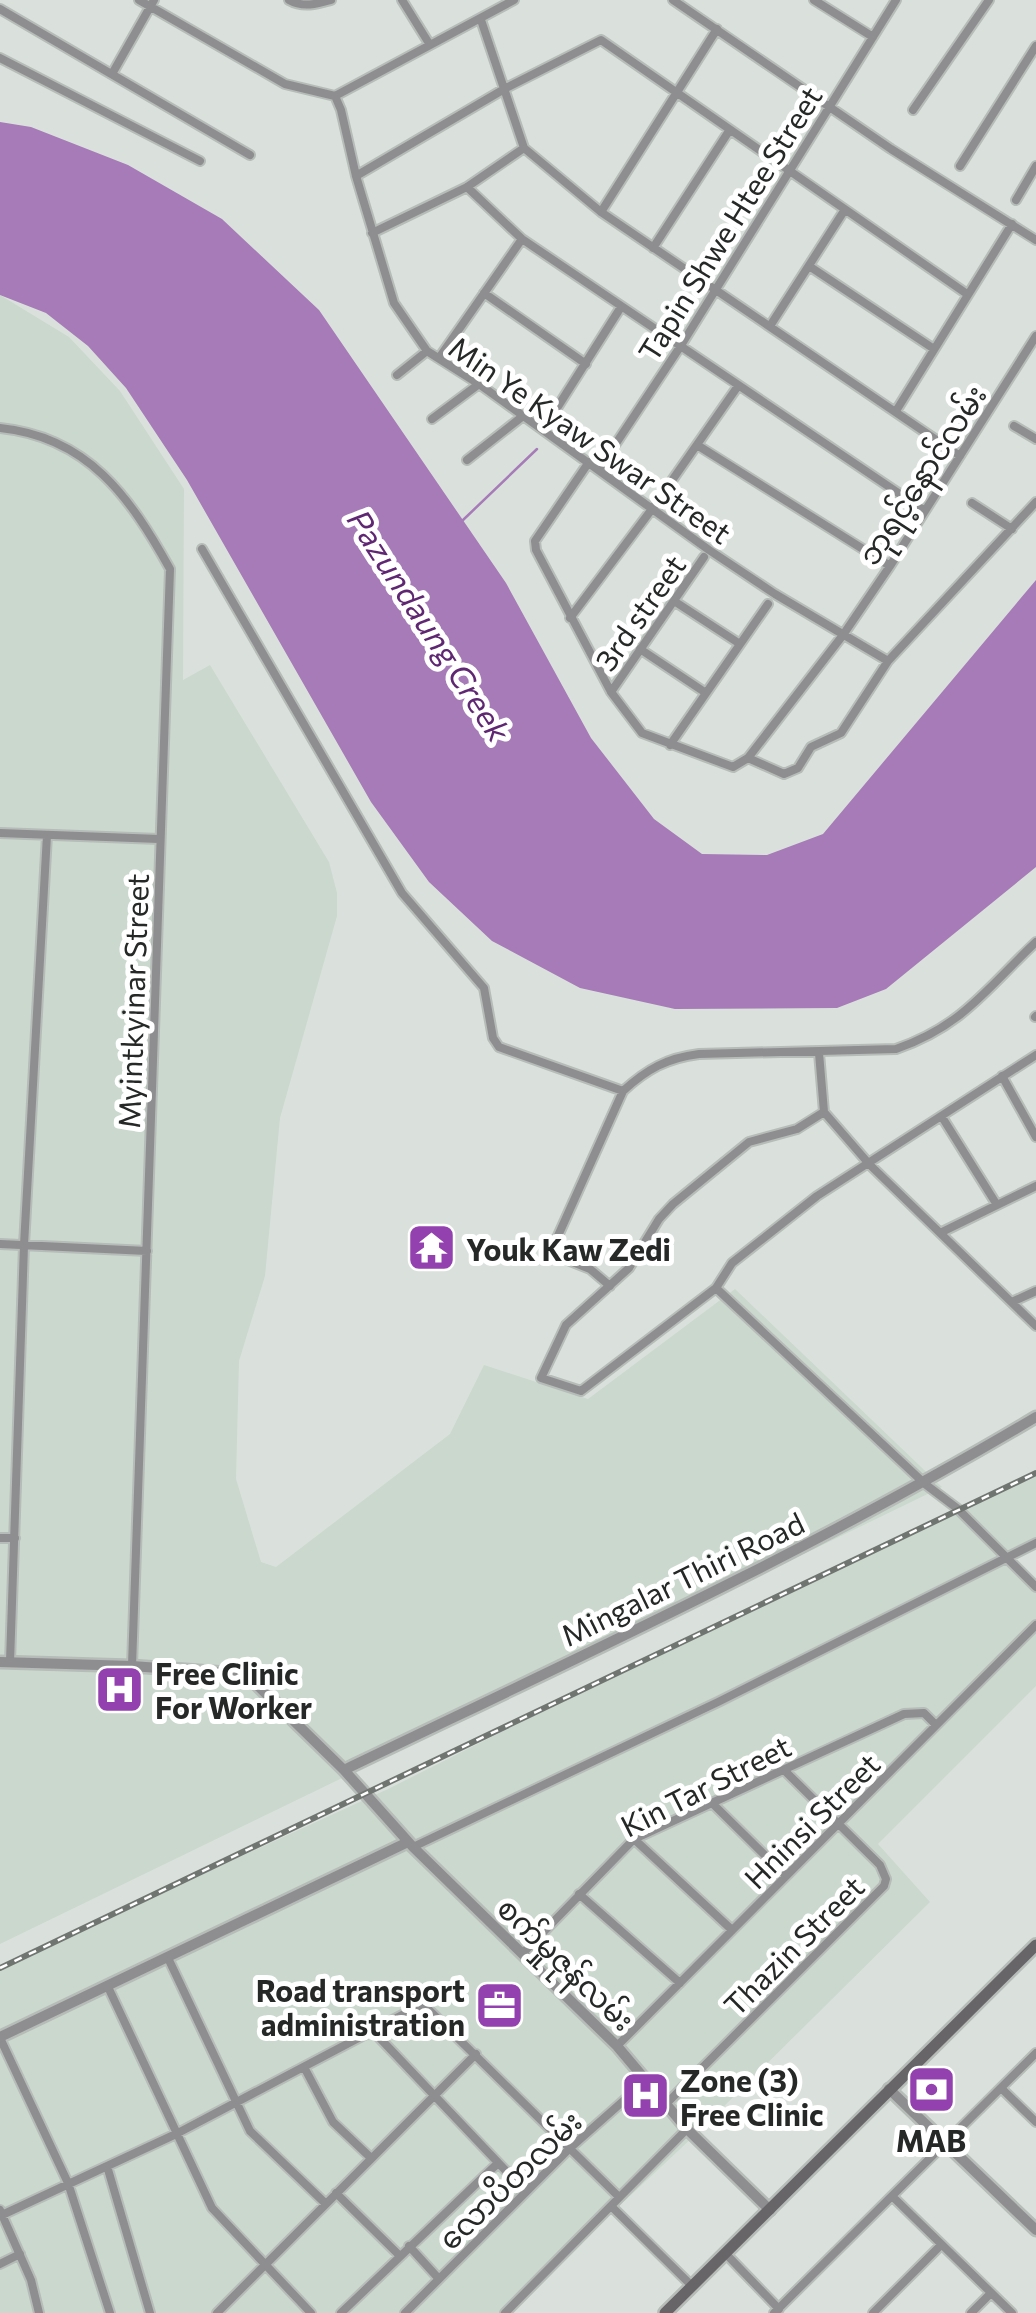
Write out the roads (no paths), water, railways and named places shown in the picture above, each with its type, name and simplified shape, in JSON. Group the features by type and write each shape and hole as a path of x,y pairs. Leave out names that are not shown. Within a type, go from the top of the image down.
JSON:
{"main road":[{"path":"665,2313 1036,1945"}],"street":[{"path":"138,0 152,4 285,84 335,96 514,0"},
{"path":"290,0 296,4 331,0"},
{"path":"402,0 430,45"},
{"path":"672,0 1036,240"},
{"path":"814,0 873,37"},
{"name":"Tapin Shwe Htee Street","path":"599,469 680,347 896,0"},
{"path":"913,110 988,0"},
{"path":"112,74 152,4"},
{"path":"0,9 250,154"},
{"path":"481,20 524,148 601,212 960,456"},
{"path":"601,212 718,29"},
{"path":"356,176 597,40 967,294"},
{"path":"960,166 1036,46"},
{"path":"0,58 200,162"},
{"name":"Min Ye Kyaw Swar Street","path":"335,96 394,304 427,350 775,594 888,661"},
{"path":"653,248 730,131"},
{"path":"372,233 467,187 524,148"},
{"path":"1016,200 1036,166"},
{"path":"467,187 522,239 924,511"},
{"path":"770,326 844,211"},
{"path":"896,411 1012,224"},
{"path":"439,358 522,239"},
{"path":"809,266 934,350"},
{"path":"484,293 586,364"},
{"path":"543,430 622,307"},
{"name":"ဘုရင့်နောင်လမ်း","path":"748,758 890,566 1036,336"},
{"path":"397,374 427,350"},
{"path":"432,419 480,384"},
{"path":"570,618 738,386"},
{"path":"467,460 523,416"},
{"path":"1014,426 1036,439"},
{"name":"Myintkyinar Street","path":"0,428 42,436 72,448 123,494 170,569 132,1666"},
{"path":"697,445 890,566"},
{"path":"589,462 534,545 611,692 642,734 732,767 748,758 780,774 798,768 811,747 841,733 888,661 1036,502"},
{"path":"972,502 1012,528"},
{"path":"202,549 402,893 484,988 493,1038 500,1047 623,1090"},
{"name":"3rd street","path":"611,692 704,557"},
{"path":"674,601 740,644"},
{"path":"670,744 768,604"},
{"path":"640,649 706,693"},
{"path":"0,833 159,839"},
{"path":"5,1662 15,1538 24,1245 47,835"},
{"path":"610,1286 554,1250 623,1090 656,1065 675,1057 896,1049 963,1016 1036,942"},
{"path":"819,1053 824,1112 870,1165 1036,1326"},
{"path":"824,1112 796,1128 749,1142 732,1153 659,1219 630,1268 566,1325 541,1378 581,1391 716,1288 732,1263 817,1196 1036,1054"},
{"path":"1002,1076 1036,1137"},
{"path":"942,1116 997,1205"},
{"path":"942,1232 1036,1186"},
{"path":"0,1244 147,1251"},
{"path":"716,1288 925,1484 958,1509 1036,1588"},
{"path":"1014,1301 1036,1291"},
{"name":"Mingalar Thiri Road","path":"344,1770 716,1592 925,1484 1036,1418"},
{"path":"0,1538 15,1538"},
{"path":"110,2313 68,2183 0,2038 718,1702 1036,1542"},
{"name":"Hninsi Street","path":"617,2046 1036,1625"},
{"name":"စက်မှုဇုန်လမ်း","path":"5,1662 132,1666 239,1674 251,1679 344,1770 410,1844 617,2046 687,2129 770,2210"},
{"name":"Kin Tar Street","path":"522,1954 634,1839 904,1714 924,1713 936,1725"},
{"name":"Thazin Street","path":"665,2105 884,1886 886,1879 880,1866 784,1770"},
{"path":"712,1803 786,1876"},
{"path":"634,1839 732,1930"},
{"path":"579,1894 680,1983"},
{"path":"168,1958 250,2131 326,2204"},
{"path":"108,1988 212,2208 311,2313"},
{"path":"39,2313 20,2254 1,2213 176,2134 423,2004 619,2197"},
{"path":"372,2031 526,2192"},
{"path":"726,2254 776,2311 1036,2053"},
{"path":"217,2313 476,2054"},
{"path":"304,2067 333,2122 372,2158"},
{"name":"လောပိတလမ်း","path":"405,2313 569,2149 647,2080"},
{"path":"1000,2088 1036,2122"},
{"path":"889,2089 1036,2230"},
{"path":"505,2313 687,2129"},
{"path":"341,2313 498,2163"},
{"path":"106,2166 150,2313"},
{"path":"336,2194 399,2255"},
{"path":"894,2198 1012,2313"},
{"path":"610,2206 692,2286"},
{"path":"873,2313 941,2245"},
{"path":"409,2246 439,2279"},
{"path":"0,2264 20,2254"},
{"path":"971,2313 991,2293"}],"water":[{"name":"Pazundaung Creek","path":"0,122 31,127 128,165 222,219 319,310 506,583 591,738 654,819 702,854 767,855 823,834 1036,580 1036,867 886,989 837,1008 675,1009 580,988 492,941 429,882 371,802 187,480 126,388 88,346 46,313 0,295"}],"waterway":[{"path":"462,521 537,449"}],"railway":[{"path":"0,1968 1036,1473"}],"place":[{"name":"Youk Kaw Zedi","path":"431,1248"},
{"name":"Free Clinic For Worker","path":"120,1689"},
{"name":"Road transport administration","path":"500,2006"},
{"name":"MAB","path":"931,2090"},
{"name":"Zone (3) Free Clinic","path":"645,2096"}]}
